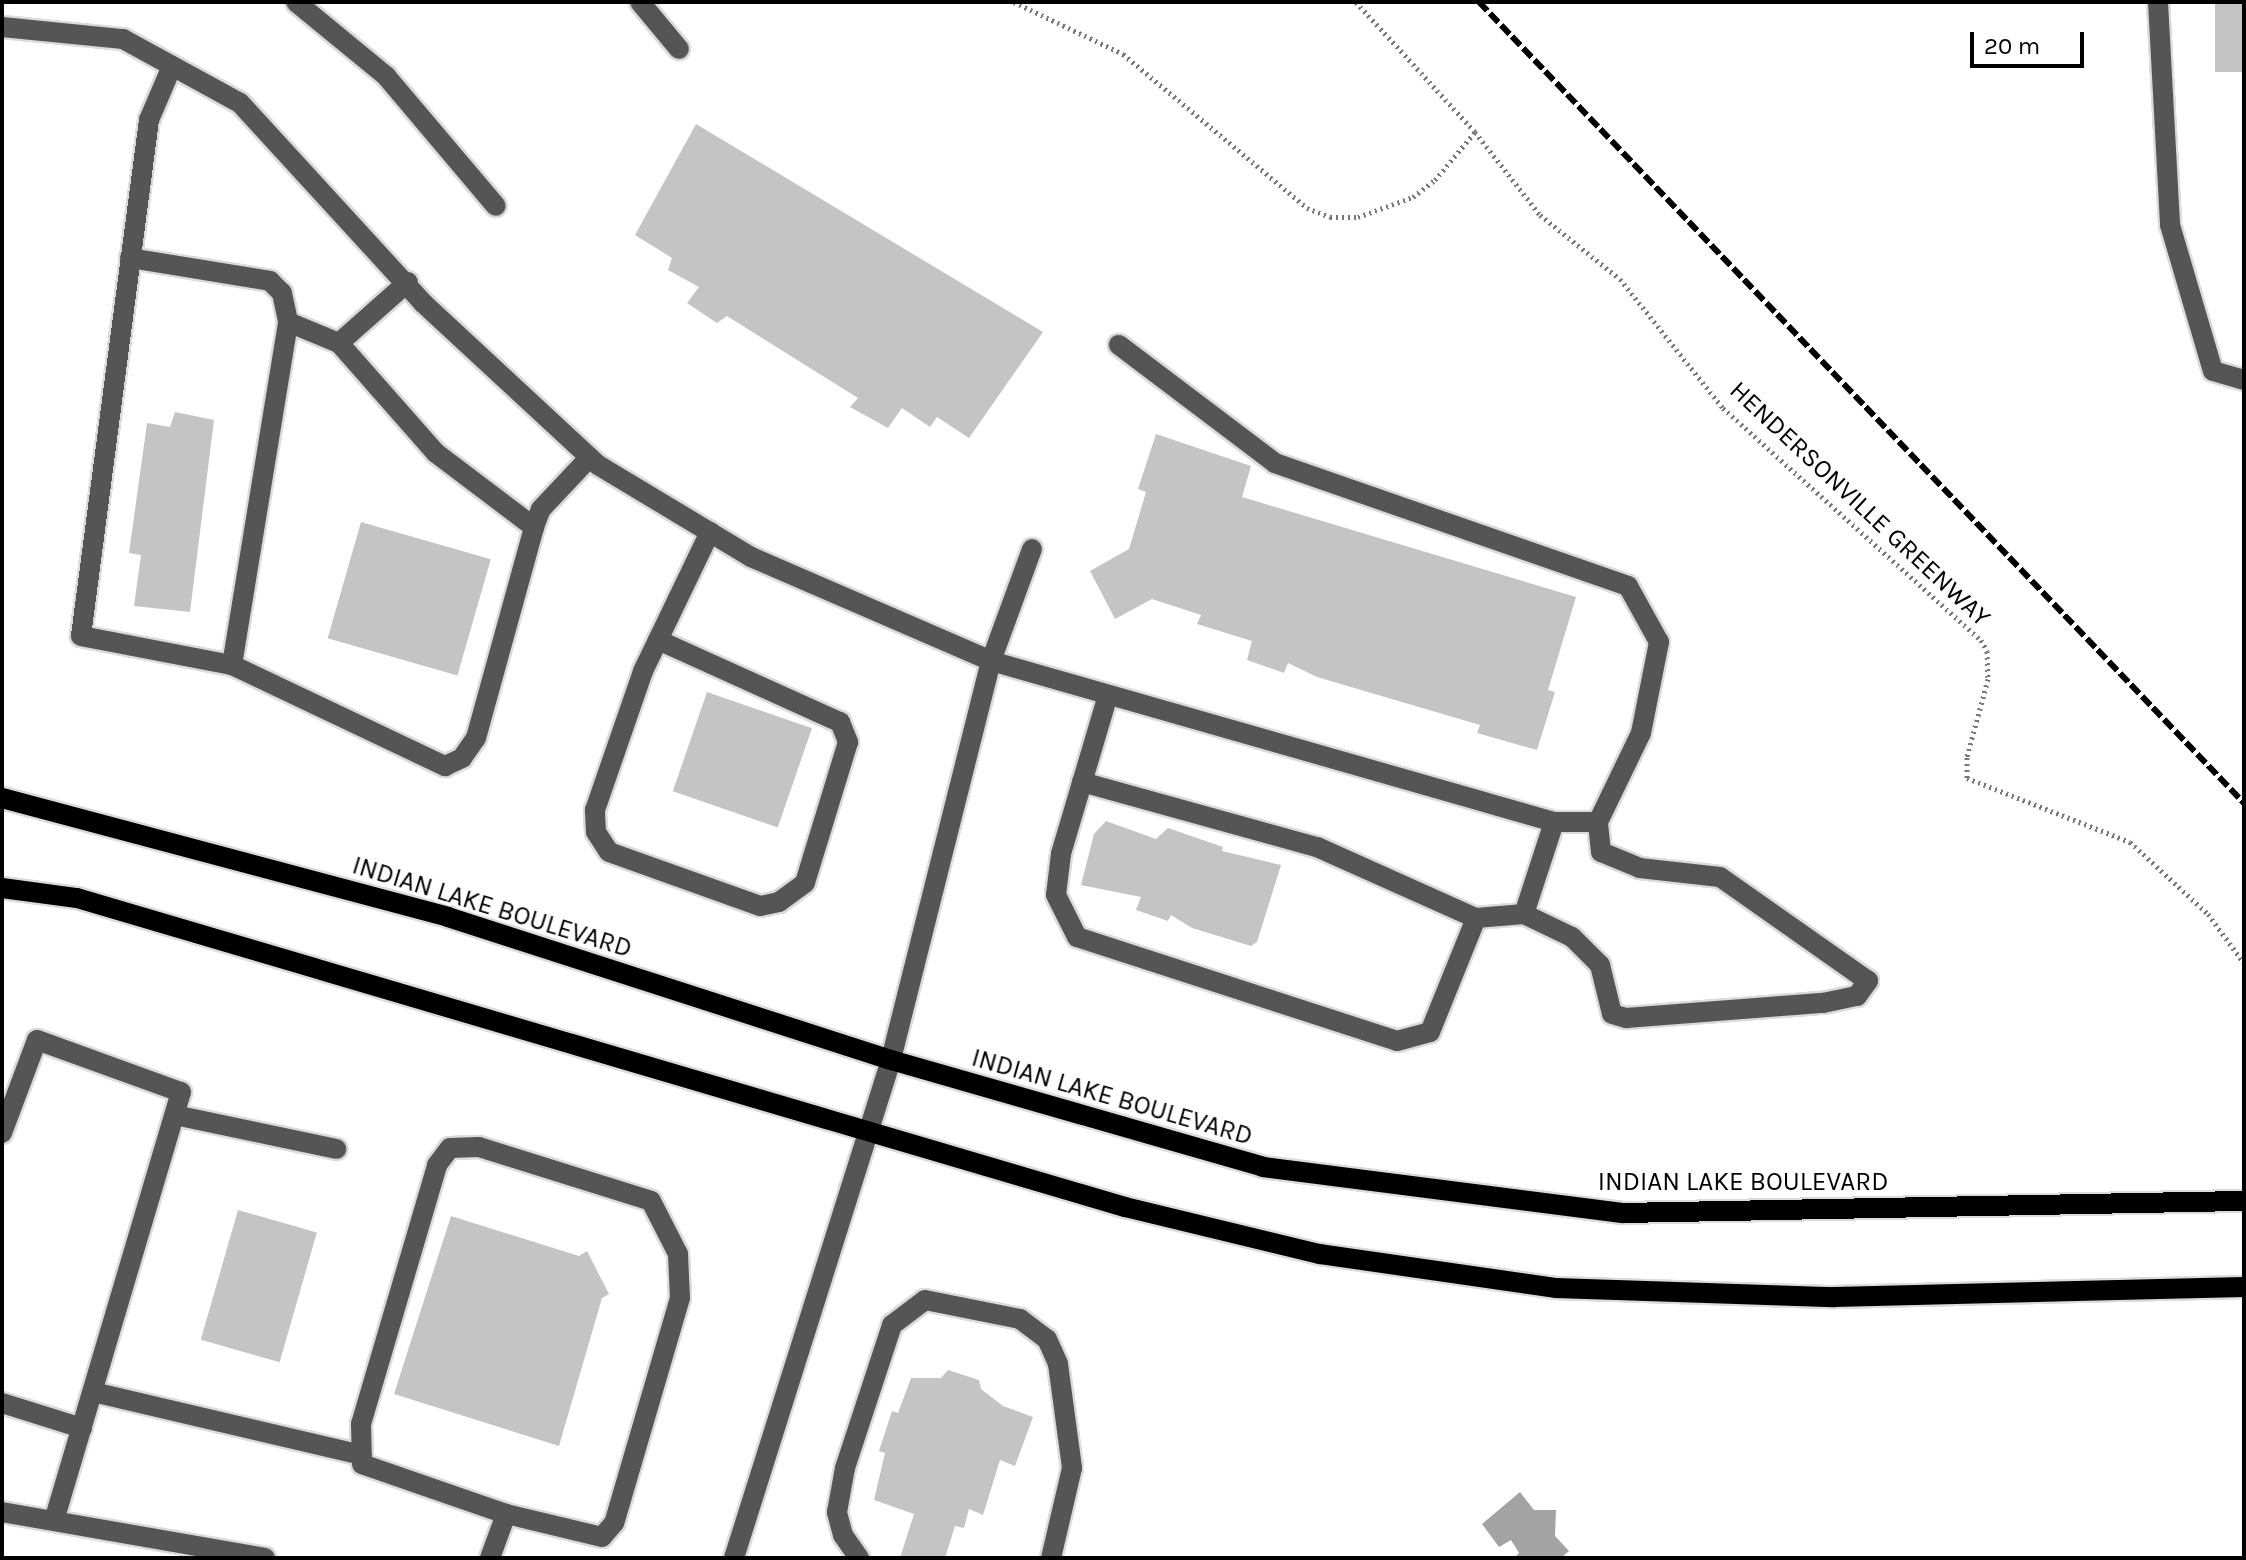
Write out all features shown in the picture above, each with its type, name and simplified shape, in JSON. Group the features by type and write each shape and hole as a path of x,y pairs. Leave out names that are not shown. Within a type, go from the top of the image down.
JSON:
{"main road":[{"name":"INDIAN LAKE BOULEVARD","path":"2,798 448,917 891,1060 1263,1167 1622,1213 2242,1201"},
{"path":"2,888 77,898 1125,1207 1320,1254 1556,1288 1834,1297 2244,1287"}],"street":[{"path":"296,2 386,76 496,206"},
{"path":"640,2 679,49"},
{"path":"2158,2 2170,225 2213,371 2244,380"},
{"path":"2,27 123,39 240,103 408,282 423,303 590,457 751,557 991,661 1554,822 1598,822"},
{"path":"172,66 149,120 81,636 232,665 445,766 462,758 476,738 541,509 590,457"},
{"path":"130,258 270,281 282,293 288,322 232,665"},
{"path":"339,343 408,282"},
{"path":"288,322 339,343 436,453 534,527"},
{"path":"1082,782 1317,847 1476,918 1524,914 1572,937 1600,965 1612,1014 1626,1018 1823,1003 1857,996 1868,981 1720,877 1640,868 1601,852 1598,822 1641,733 1659,642 1628,586 1275,463 1119,345"},
{"path":"658,640 840,722 848,742 805,883 779,902 760,906 609,852 596,832 595,810 658,640 710,532"},
{"path":"734,1558 891,1060 991,661 1032,549"},
{"path":"1108,695 1082,782 1056,895 1077,937 1127,956 1397,1041 1430,1032 1476,918"},
{"path":"1524,914 1554,822"},
{"path":"2,1133 37,1040 181,1092 54,1521"},
{"path":"175,1115 336,1149"},
{"path":"479,1147 651,1201 678,1254 680,1298 614,1523 602,1537 506,1514 362,1464 361,1424 437,1165 450,1148 479,1147"},
{"path":"859,1558 843,1535 837,1512 845,1468 892,1325 925,1300 1020,1319 1047,1339 1058,1364 1072,1468 1051,1558"},
{"path":"93,1392 362,1455"},
{"path":"2,1403 82,1428"},
{"path":"2,1512 224,1554 265,1558"},
{"path":"490,1558 506,1514"}],"path":[{"path":"1014,2 1123,54 1307,208 1330,217 1358,217 1413,197 1435,180 1475,132"},
{"name":"HENDERSONVILLE GREENWAY","path":"1356,2 1475,132 1540,215 1620,279 1692,372 1765,451 1981,640 1987,651 1988,679 1967,757 1967,778 2130,842 2208,914 2244,963"}],"shaded area":[{"path":"1520,1492 1534,1510 1556,1510 1555,1536 1569,1551 1561,1558 1514,1558 1519,1553 1511,1540 1499,1547 1482,1524"}],"building":[{"path":"2215,2 2244,2 2244,72 2215,72"},
{"path":"696,124 1043,332 969,438 937,417 930,427 902,408 888,428 850,407 858,398 727,316 717,323 687,303 699,287 668,270 672,258 635,235"},
{"path":"175,412 214,420 190,612 134,606 141,555 129,553 147,423 170,427"},
{"path":"1156,434 1251,466 1242,497 1576,597 1548,690 1555,692 1537,750 1477,733 1480,725 1317,677 1288,663 1284,673 1247,660 1252,641 1197,624 1201,615 1152,599 1115,619 1090,571 1129,549 1146,492 1138,489"},
{"path":"361,522 491,559 457,676 328,638"},
{"path":"707,692 812,728 778,827 673,791"},
{"path":"1106,821 1156,839 1168,828 1223,847 1222,851 1281,865 1257,942 1251,946 1192,928 1171,915 1168,921 1136,910 1141,897 1081,885 1094,834"},
{"path":"238,1210 317,1233 280,1362 201,1340"},
{"path":"451,1216 579,1256 587,1251 609,1294 602,1298 559,1446 394,1394"},
{"path":"948,1370 979,1380 981,1389 1003,1406 1033,1417 1015,1466 1000,1460 983,1515 969,1509 964,1528 955,1526 945,1558 900,1558 914,1514 874,1500 885,1453 879,1451 892,1411 898,1413 911,1378 941,1378"}],"railway":[{"path":"1479,2 2244,803"}]}
